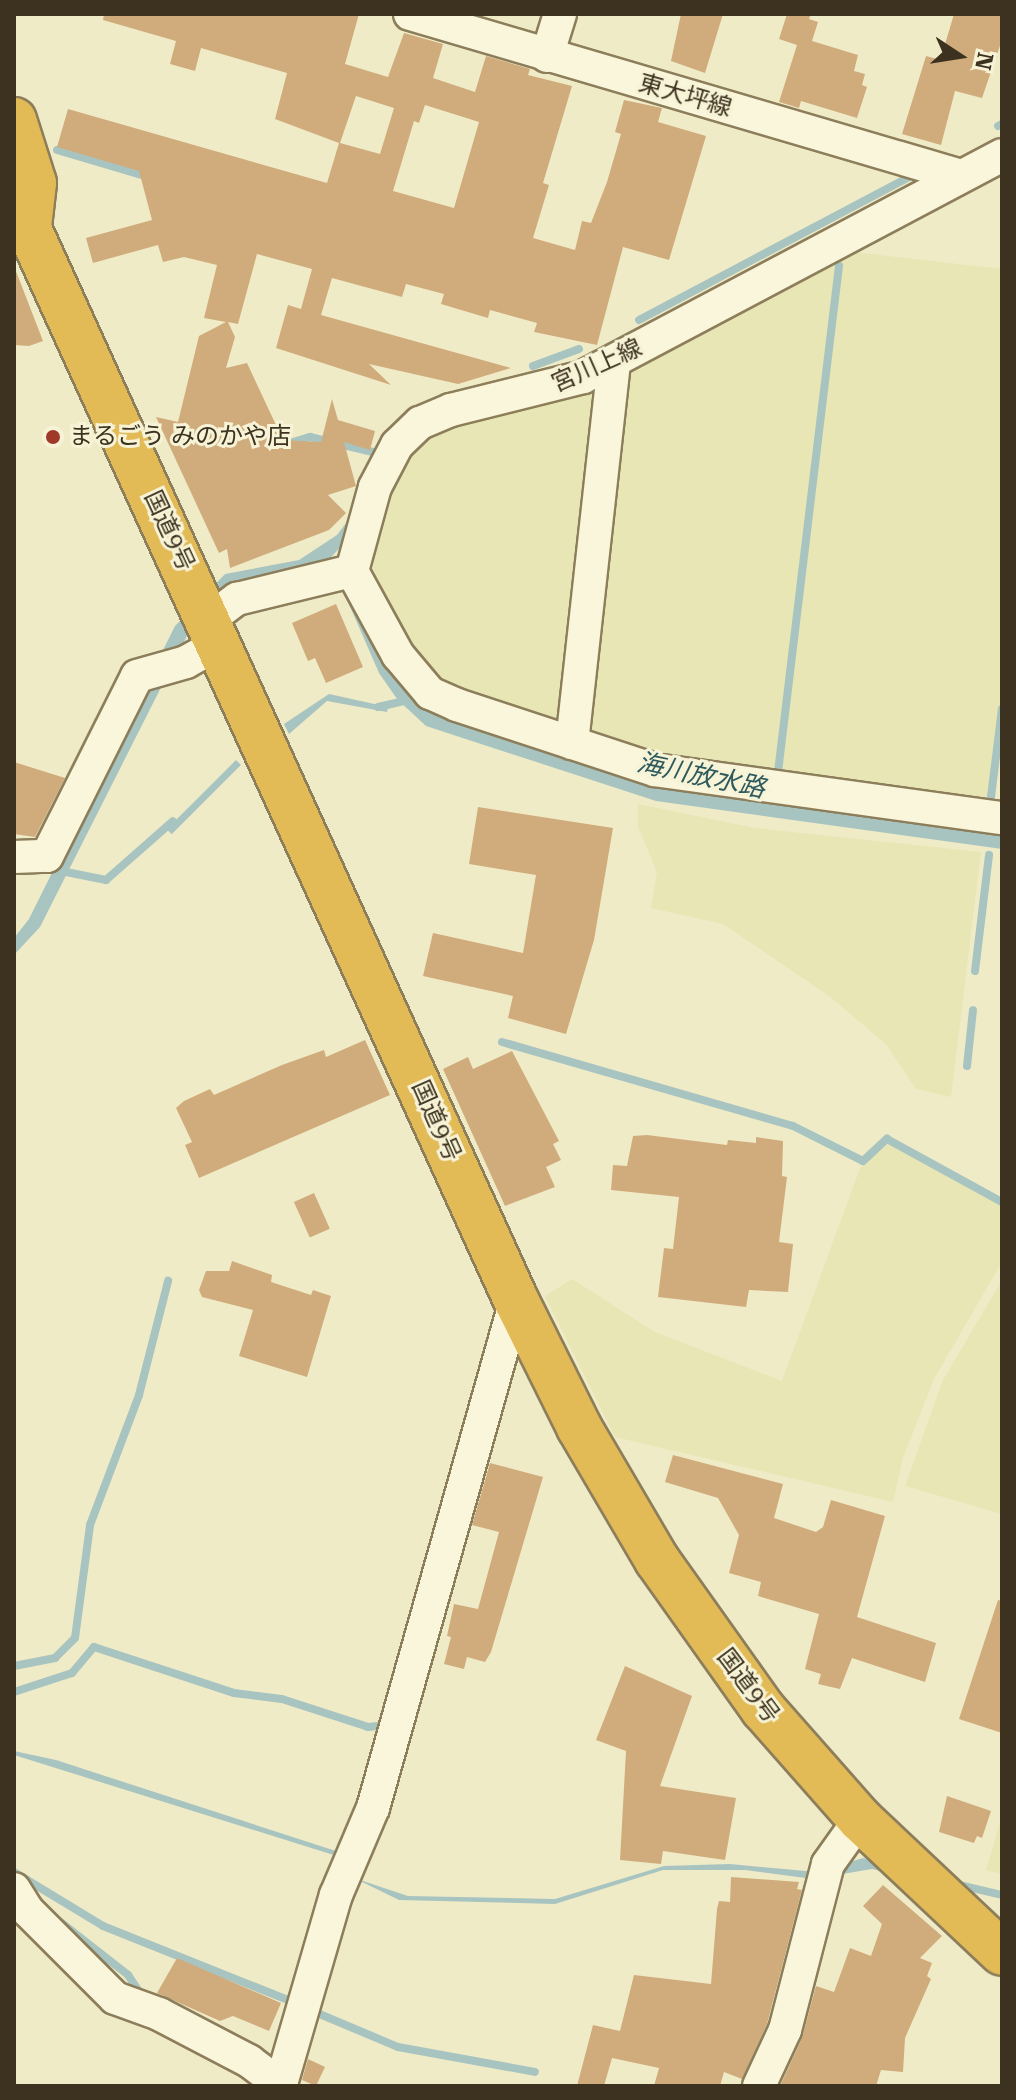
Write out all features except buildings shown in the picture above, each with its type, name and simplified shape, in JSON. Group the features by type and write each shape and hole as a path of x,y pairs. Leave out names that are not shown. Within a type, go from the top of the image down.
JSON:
{"highway":[{"path":"14,120 34,183 19,214"},
{"name":"国道9号","path":"19,214 215,631 516,1300 579,1427 657,1560 763,1709 860,1819 1002,1953"}],"street":[{"name":"東大坪線","path":"410,14 961,176"},
{"path":"547,56 560,14"},
{"name":"宮川上線","path":"352,571 375,487 397,445 420,423 451,410 558,386 614,361 1002,155"},
{"path":"572,743 614,361"},
{"path":"14,857 47,856 137,676 186,662 215,631 237,599 352,571 398,655 430,693 655,770 745,786 1002,818"},
{"path":"14,1889 27,1910 115,1998 159,2014 249,2061 282,2085 336,1895 373,1808 516,1300"},
{"path":"759,2086 785,2030 826,1873 860,1819"}],"green space":[{"path":"845,251 1002,269 1002,734 993,809 720,774 578,737 622,368"},
{"path":"609,375 566,733 428,682 369,560 393,474 426,435"},
{"path":"638,804 755,828 981,852 951,1097 916,1089 886,1044 829,996 723,924 651,908 657,872 638,827"},
{"path":"888,1144 1002,1206 1002,1262 934,1379 903,1458 893,1502 615,1437 545,1296 572,1279 655,1332 782,1381 860,1168"},
{"path":"1002,1280 1002,1514 905,1486 943,1380"},
{"path":"1002,1816 1002,1874 986,1870"}],"water":[{"path":"381,442 351,536 318,571 230,590 187,636 40,927 14,955 14,938 29,919 175,626 225,574 299,560 337,535 352,515 366,468"},
{"name":"海川放水路","path":"356,590 436,708 1002,829 1002,849 656,801 426,726 397,699 379,673 345,595"},
{"path":"329,694 388,707 387,712 327,701 289,734 284,724"},
{"path":"236,760 241,765 172,834 167,829"},
{"path":"14,1751 56,1760 342,1853 340,1857 14,1755"},
{"path":"863,1858 1002,1891 1002,1899 872,1869 813,1879 745,1870 663,1870 555,1904 399,1900 354,1878 408,1896 555,1899 664,1866 730,1864 817,1872"}],"waterway":[{"path":"998,126 1002,124"},
{"path":"57,150 148,177"},
{"path":"639,320 913,175"},
{"name":"海川放水路","path":"778,772 839,266"},
{"path":"533,366 579,349"},
{"path":"290,443 310,437 377,453"},
{"path":"378,707 408,700"},
{"path":"990,805 1002,709"},
{"path":"61,871 106,880 173,821"},
{"path":"975,971 989,855"},
{"path":"967,1066 973,1010"},
{"path":"502,1042 793,1126 863,1161 887,1139 1002,1202"},
{"path":"14,1666 55,1658 75,1638 90,1525 139,1395 168,1281"},
{"path":"14,1692 72,1673 94,1647 234,1693 282,1699 368,1727 387,1725"},
{"path":"14,1872 103,1926 298,2004"},
{"path":"59,1921 128,1975 143,1997"},
{"path":"310,2010 398,2047 535,2072"}],"place":[{"name":"まるごう みのかや店","path":"53,437"}]}
